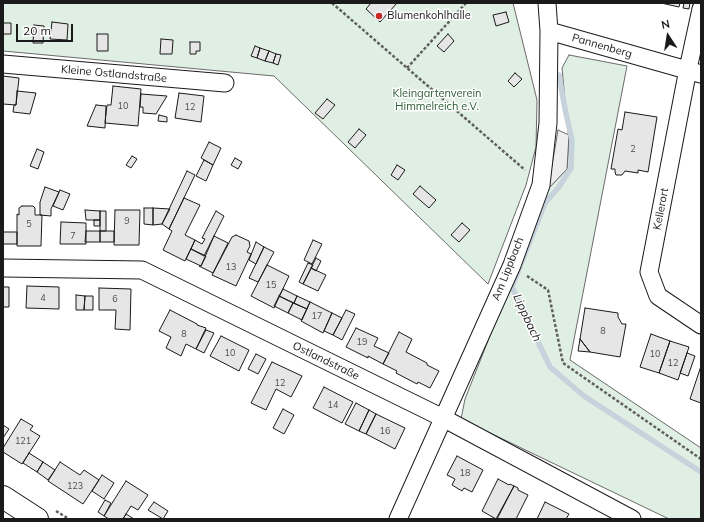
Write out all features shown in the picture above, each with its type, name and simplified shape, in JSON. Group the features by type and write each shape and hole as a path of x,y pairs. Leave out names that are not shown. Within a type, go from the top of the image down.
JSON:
{"main road":[{"path":"3,497 37,519"}],"street":[{"name":"Am Lippbach","path":"398,519 512,264 541,185 548,123 549,31 547,3"},
{"name":"Kellerort","path":"701,9 694,72 649,272 658,296 701,326"},
{"name":"Pannenberg","path":"549,31 694,72"},
{"name":"Kleine Ostlandstraße","path":"3,64 225,84"},
{"name":"Ostlandstraße","path":"3,268 142,270 443,418 632,519"}],"path":[{"path":"332,3 541,185"},
{"path":"407,68 466,3"},
{"path":"523,273 548,290 563,363 701,459"}],"green space":[{"name":"Kleingartenverein Himmelreich e.V.","path":"3,3 513,3 537,100 536,147 526,185 488,284 274,76 3,51"},
{"path":"569,55 627,66 570,360 701,448 701,519 669,519 461,419 465,399 548,189 567,169 569,142 562,68"}],"shaded area":[{"path":"558,130 569,135 567,169 548,189"}],"building":[{"name":"Blumenkohlhalle","path":"371,3 397,3 380,22 366,9"},
{"path":"661,3 680,3 679,7"},
{"path":"684,3 690,3 689,9 683,8"},
{"path":"506,12 509,22 496,26 493,15"},
{"path":"52,22 68,24 67,40 50,39"},
{"path":"3,23 11,23 11,34 3,34"},
{"path":"34,25 44,26 43,43 33,43"},
{"path":"97,34 108,34 108,51 97,51"},
{"path":"448,34 454,41 444,52 437,46"},
{"path":"161,39 173,40 172,54 160,54"},
{"path":"190,42 200,42 200,51 196,51 196,54 190,54"},
{"path":"255,46 260,48 257,58 251,56"},
{"path":"260,48 269,51 265,61 257,58"},
{"path":"269,51 276,54 273,63 265,61"},
{"path":"276,54 281,55 278,65 273,63"},
{"path":"515,73 522,79 514,87 508,81"},
{"path":"3,76 19,78 16,105 3,104"},
{"path":"113,86 141,89 138,126 105,123 107,105 111,105"},
{"path":"17,91 36,93 30,114 13,112 14,105 16,105"},
{"path":"179,93 204,96 201,122 175,118"},
{"path":"141,94 167,96 156,114 143,113 143,107 140,107"},
{"path":"327,99 335,105 323,119 315,113"},
{"path":"96,105 106,106 105,128 87,126"},
{"path":"625,112 657,117 648,172 638,170 638,173 625,171 622,175 616,175 615,169 611,169 618,129 622,130"},
{"path":"159,115 167,117 167,122 158,121"},
{"path":"359,129 366,135 355,148 348,142"},
{"path":"209,142 221,148 213,165 201,158"},
{"path":"37,149 44,152 38,169 30,166"},
{"path":"132,156 137,159 131,168 126,165"},
{"path":"235,158 242,162 238,169 231,165"},
{"path":"204,160 213,165 206,181 196,176"},
{"path":"397,165 405,170 398,180 391,175"},
{"path":"187,171 195,175 169,229 162,224"},
{"path":"420,186 436,200 429,208 413,194"},
{"path":"45,187 59,192 51,209 51,216 40,215 40,202"},
{"path":"60,190 70,194 63,210 53,206"},
{"path":"184,198 200,205 185,235 195,240 185,261 163,250 172,231 169,229"},
{"path":"22,206 33,206 35,208 35,215 42,215 41,246 17,246 17,214 19,215 19,208"},
{"path":"144,208 153,208 153,225 144,224"},
{"path":"153,208 170,209 162,224 153,225"},
{"path":"85,210 100,211 100,220 86,220"},
{"path":"115,210 140,210 139,245 114,245"},
{"path":"100,211 106,211 106,231 100,231"},
{"path":"216,211 224,216 204,256 191,249 195,240 202,244 205,239 202,238"},
{"path":"94,220 100,220 100,226 94,226"},
{"path":"61,222 86,223 86,244 60,244"},
{"path":"462,223 470,230 459,242 451,235"},
{"path":"86,231 100,231 100,242 85,242"},
{"path":"100,231 114,231 114,242 100,242"},
{"path":"3,232 17,232 17,244 3,244"},
{"path":"236,235 249,241 250,246 247,252 251,254 236,286 212,275 232,237"},
{"path":"214,236 228,243 213,273 199,266 201,266"},
{"path":"313,240 322,244 312,264 304,260"},
{"path":"256,242 264,247 256,264 249,260"},
{"path":"264,247 274,252 258,282 249,278"},
{"path":"191,249 206,256 201,266 186,259"},
{"path":"316,258 321,261 316,271 311,268"},
{"path":"308,263 313,265 303,284 299,282"},
{"path":"267,265 289,276 274,308 251,296"},
{"path":"311,268 326,275 318,291 303,284"},
{"path":"27,286 59,287 59,309 26,308"},
{"path":"3,287 9,287 9,307 3,307"},
{"path":"99,288 131,289 130,330 115,329 116,310 99,310"},
{"path":"283,289 297,296 294,303 279,296"},
{"path":"76,295 85,296 84,310 76,310"},
{"path":"85,296 93,296 93,310 84,310"},
{"path":"279,296 293,303 288,313 274,306"},
{"path":"297,296 310,302 307,309 294,303"},
{"path":"310,302 332,313 323,333 301,321"},
{"path":"293,303 307,309 302,320 288,313"},
{"path":"585,308 618,313 618,317 622,324 626,324 620,357 590,352 580,339"},
{"path":"170,310 197,325 206,328 196,349 186,344 181,356 166,348 171,337 159,331"},
{"path":"346,310 355,314 342,340 333,335"},
{"path":"332,313 342,318 333,335 324,331"},
{"path":"356,328 378,338 374,346 389,353 383,364 346,347"},
{"path":"206,330 214,333 204,353 196,349"},
{"path":"399,332 412,339 406,352 439,371 430,388 418,382 417,384 383,364"},
{"path":"651,334 670,341 659,373 640,367"},
{"path":"221,336 249,350 239,371 210,356"},
{"path":"580,339 590,352 578,351"},
{"path":"670,341 689,347 678,380 659,373"},
{"path":"687,353 695,356 688,376 680,373"},
{"path":"256,354 266,359 258,374 248,369"},
{"path":"272,362 302,376 291,397 276,389 266,410 251,403"},
{"path":"701,366 701,403 690,399"},
{"path":"324,387 353,402 342,423 313,408"},
{"path":"356,403 369,410 359,431 345,424"},
{"path":"283,409 294,415 284,434 273,428"},
{"path":"369,410 376,414 366,434 359,431"},
{"path":"376,414 405,428 395,449 366,434"},
{"path":"21,419 33,426 30,430 40,436 22,464 3,452 3,448"},
{"path":"3,425 9,429 3,438"},
{"path":"29,453 43,462 37,472 23,463"},
{"path":"457,456 483,470 472,492 464,488 462,491 452,485 455,479 447,475"},
{"path":"43,462 55,470 48,480 37,472"},
{"path":"60,462 80,475 84,470 99,480 83,504 48,481"},
{"path":"102,475 114,483 104,499 92,491"},
{"path":"498,479 514,486 496,519 482,511"},
{"path":"126,481 148,495 138,510 131,506 123,519 109,519 104,516"},
{"path":"514,486 518,488 518,490 528,495 516,519 497,519"},
{"path":"105,500 111,503 104,516 98,512"},
{"path":"154,502 168,511 163,519 148,510"},
{"path":"545,502 569,514 566,519 537,519"},
{"path":"126,514 134,519 123,519"}],"waterway":[{"name":"Lippbach","path":"559,75 572,140 571,168 559,187 545,203 512,287 550,367 584,396 701,472"}],"place":[{"name":"Blumenkohlhalle","path":"379,16"}]}
